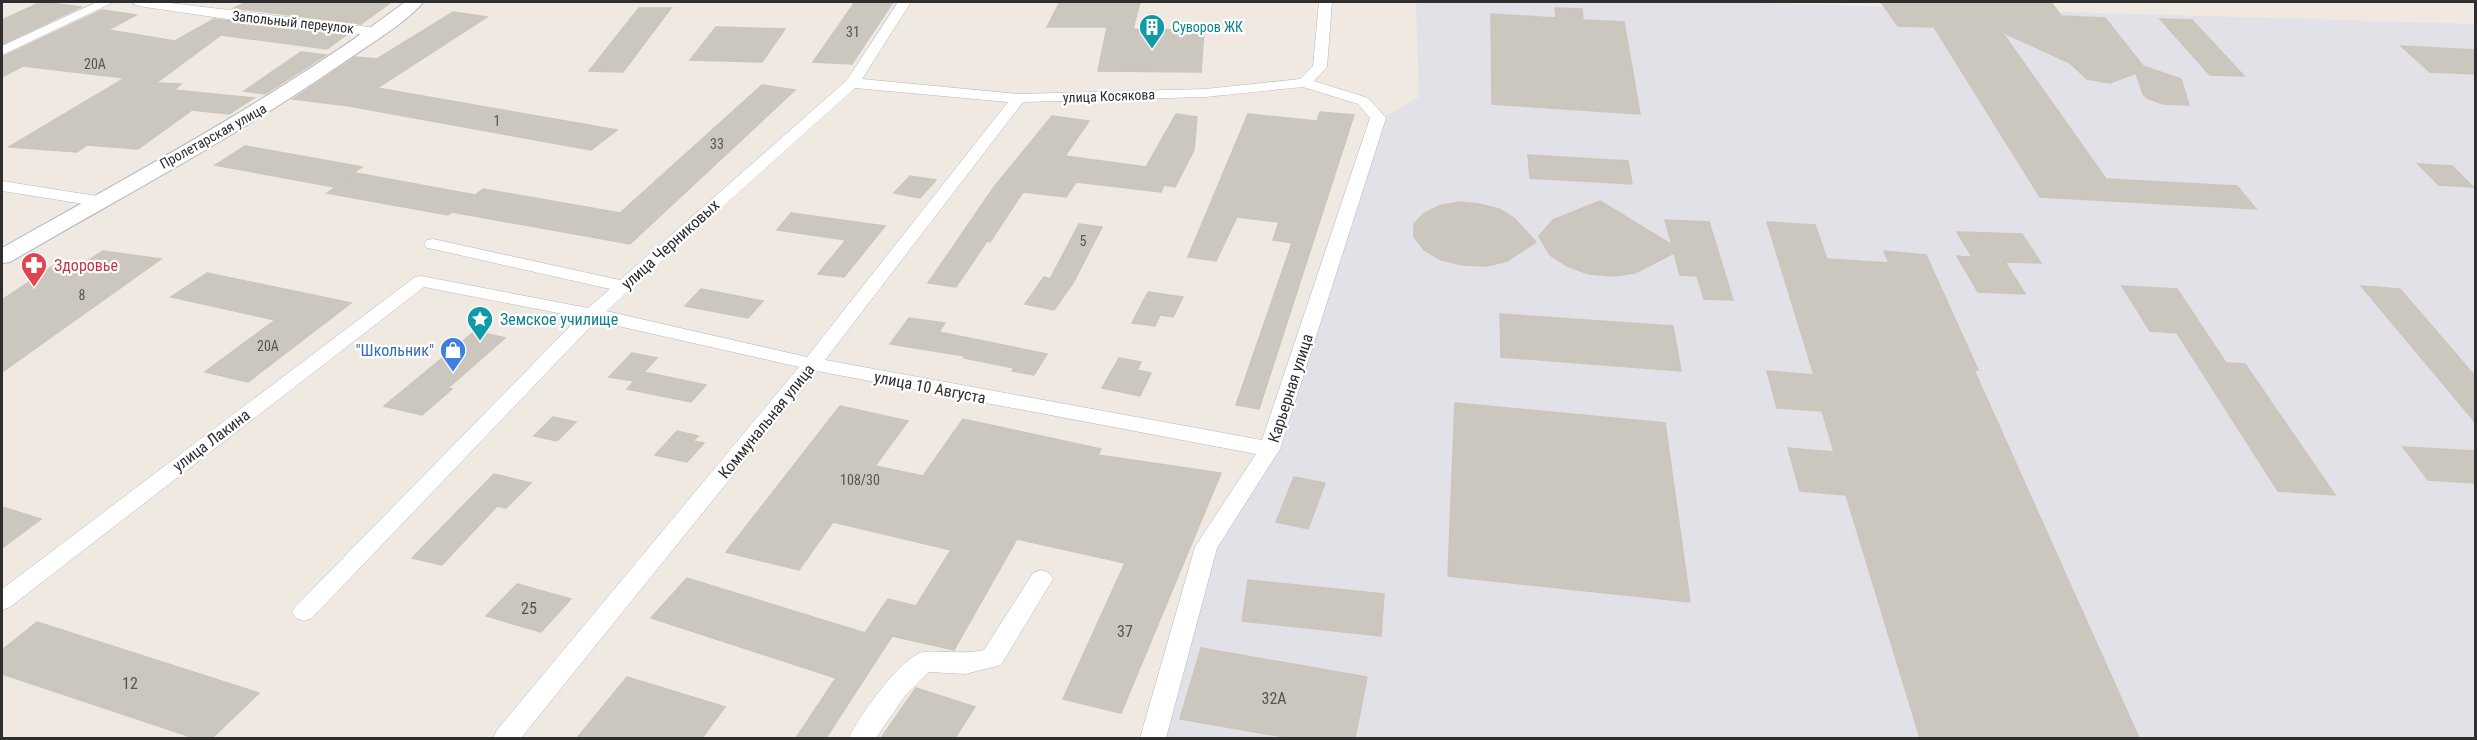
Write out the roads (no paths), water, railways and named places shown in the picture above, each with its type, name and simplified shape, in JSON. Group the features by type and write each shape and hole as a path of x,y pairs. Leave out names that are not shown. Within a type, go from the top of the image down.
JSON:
{"street":[{"path":"2,51 107,2"},
{"name":"Запольный переулок","path":"138,2 241,17 377,32"},
{"name":"Пролетарская улица","path":"2,257 97,201 232,127 314,77 415,2"},
{"name":"улица Черниковых","path":"304,612 592,315 852,83 904,2"},
{"path":"1304,83 1320,67 1326,2"},
{"name":"улица Косякова","path":"852,83 1019,98 1205,93 1304,83 1363,101"},
{"name":"Коммунальная улица","path":"506,738 812,364 1019,98"},
{"name":"Карьерная улица","path":"1153,738 1206,548 1270,448 1378,118 1363,101"},
{"path":"2,186 97,201"},
{"path":"433,244 623,286"},
{"name":"улица 10 Августа","path":"421,281 592,315 812,364 1270,448"},
{"name":"улица Лакина","path":"2,601 421,281"},
{"path":"862,738 896,689 923,662 965,664 992,658 1041,579"}],"place":[{"name":"Суворов ЖК","path":"1152,50"},
{"name":"Здоровье","path":"34,288"},
{"name":"Земское училище","path":"480,342"},
{"name":"\"Школьник\"","path":"453,373"}]}
